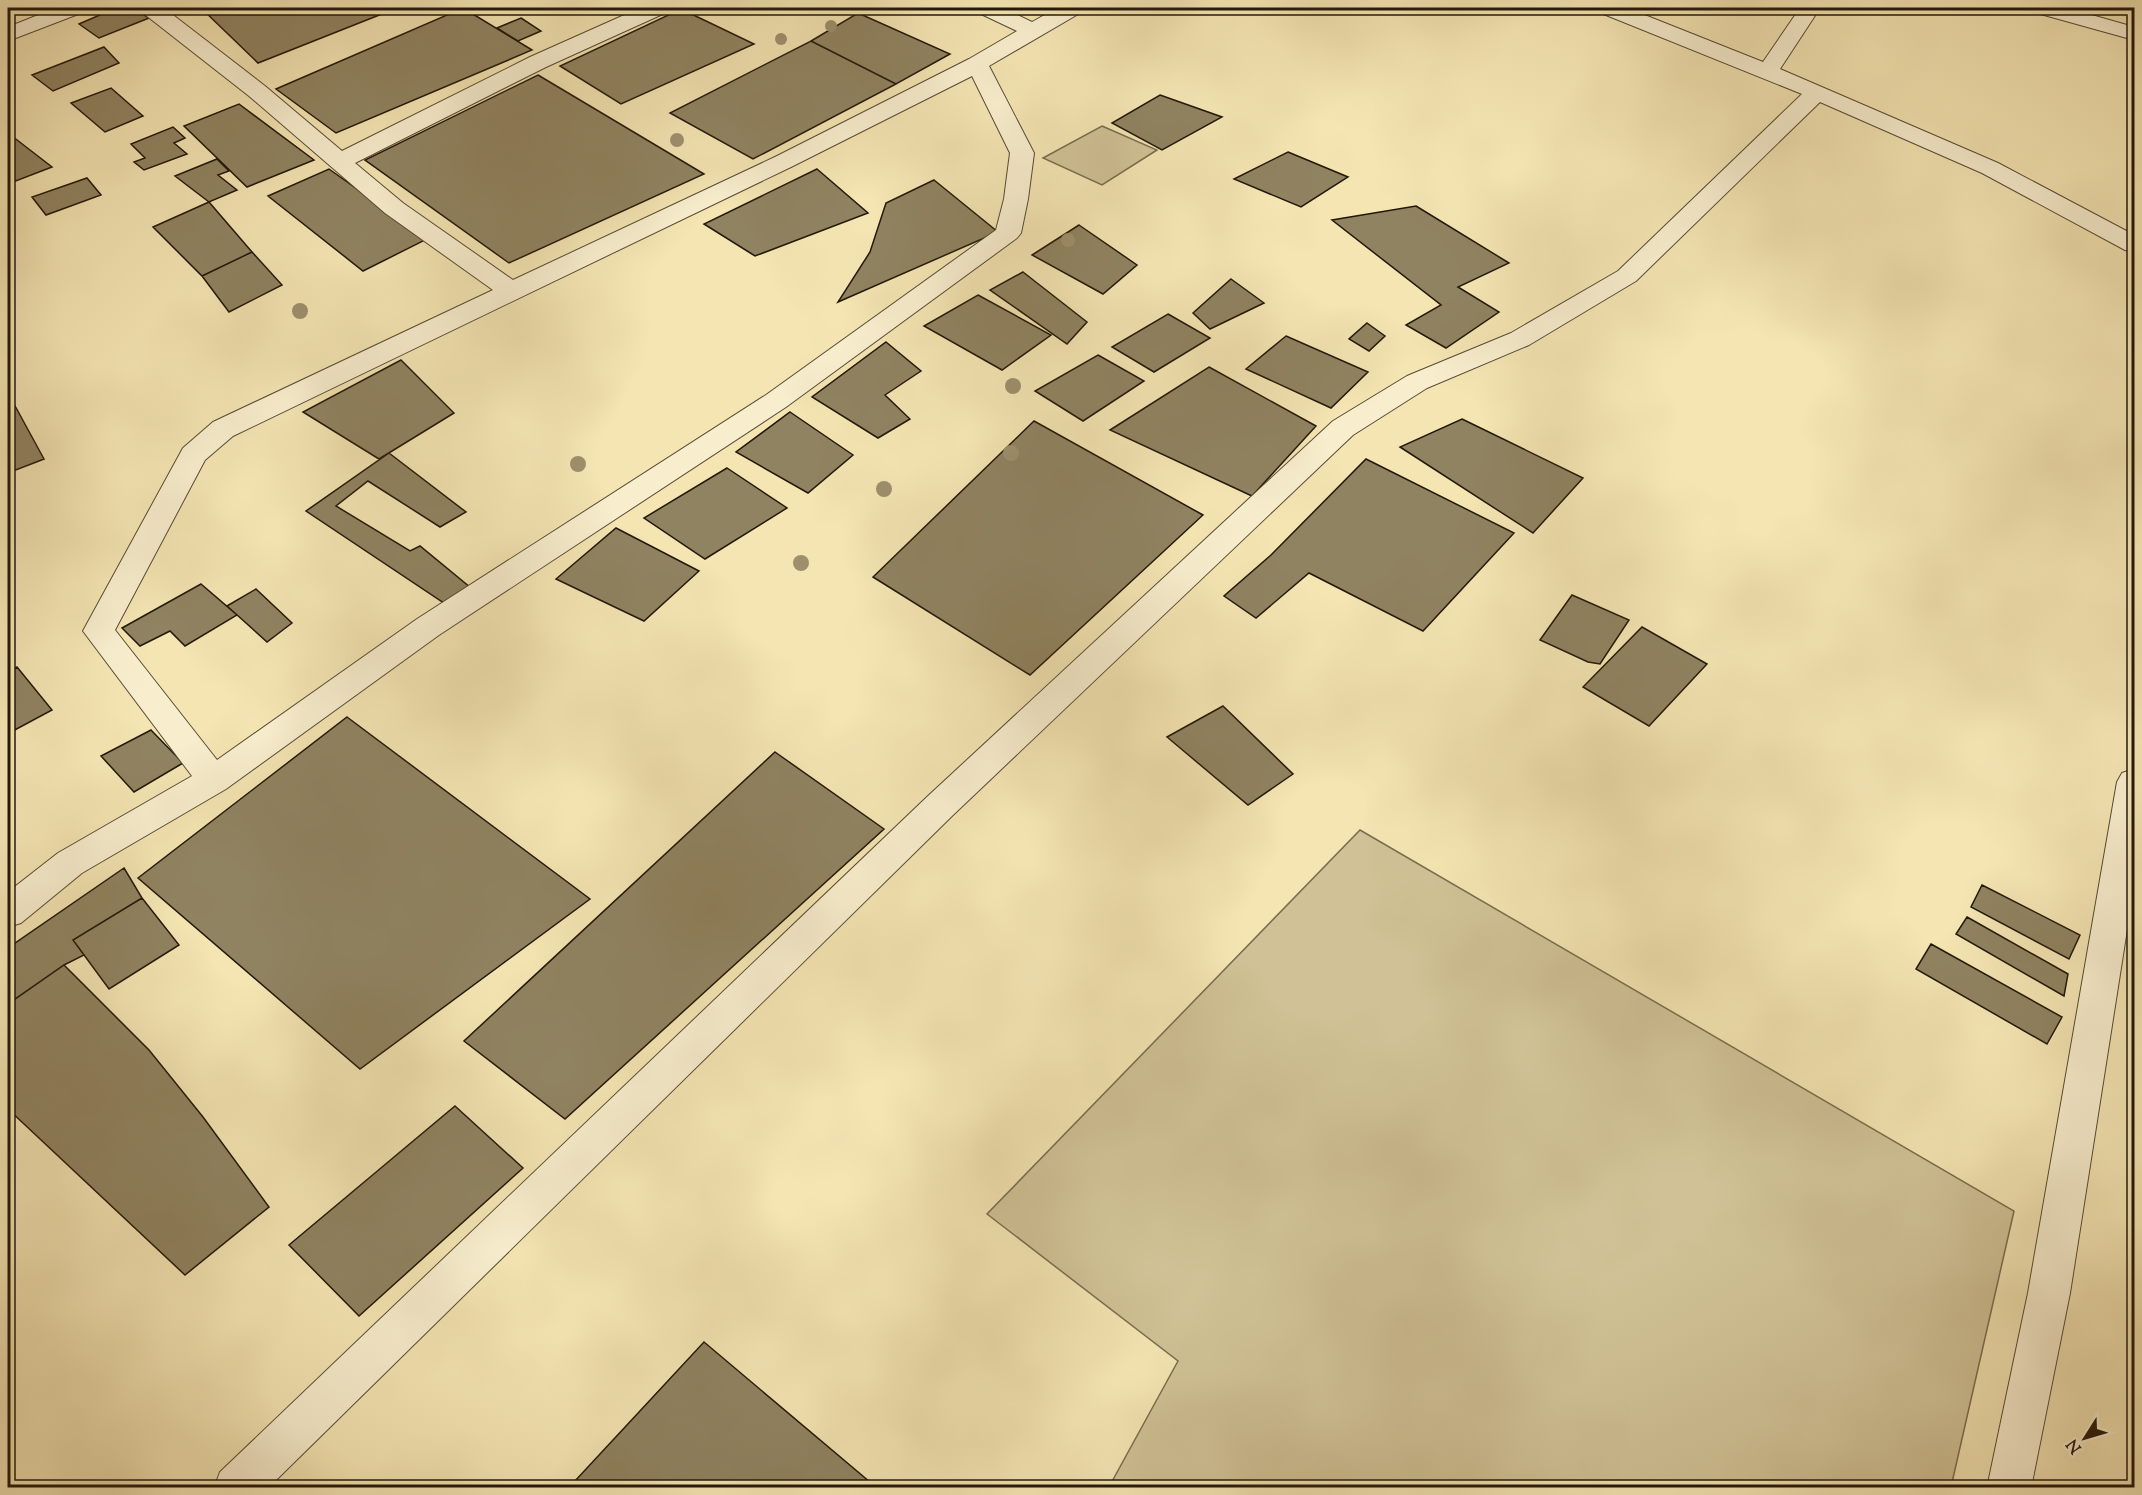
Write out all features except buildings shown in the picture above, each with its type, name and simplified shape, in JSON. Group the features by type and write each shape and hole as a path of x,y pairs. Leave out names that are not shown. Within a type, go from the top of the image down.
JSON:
{"street":[{"path":"8,35 73,8"},
{"path":"151,8 340,161 394,208 512,291"},
{"path":"340,161 538,62 657,8"},
{"path":"987,8 1033,31"},
{"path":"214,780 99,631 193,454 223,429 252,414 783,162 977,64 1072,8"},
{"path":"1609,8 1817,92 1990,168 2134,245"},
{"path":"1767,72 1810,8"},
{"path":"2045,8 2134,34"},
{"path":"8,912 70,863 214,780 428,627 776,401 1008,233 1016,199 1022,153 977,64"},
{"path":"236,1488 940,806 1343,428 1417,382 1520,339 1627,276 1817,92"},
{"path":"2009,1488 2049,1293 2134,782"}],"shaded area":[{"path":"1102,126 1157,150 1102,185 1043,158"},
{"path":"1360,830 2014,1211 1951,1487 1109,1487 1178,1361 987,1214"}]}
